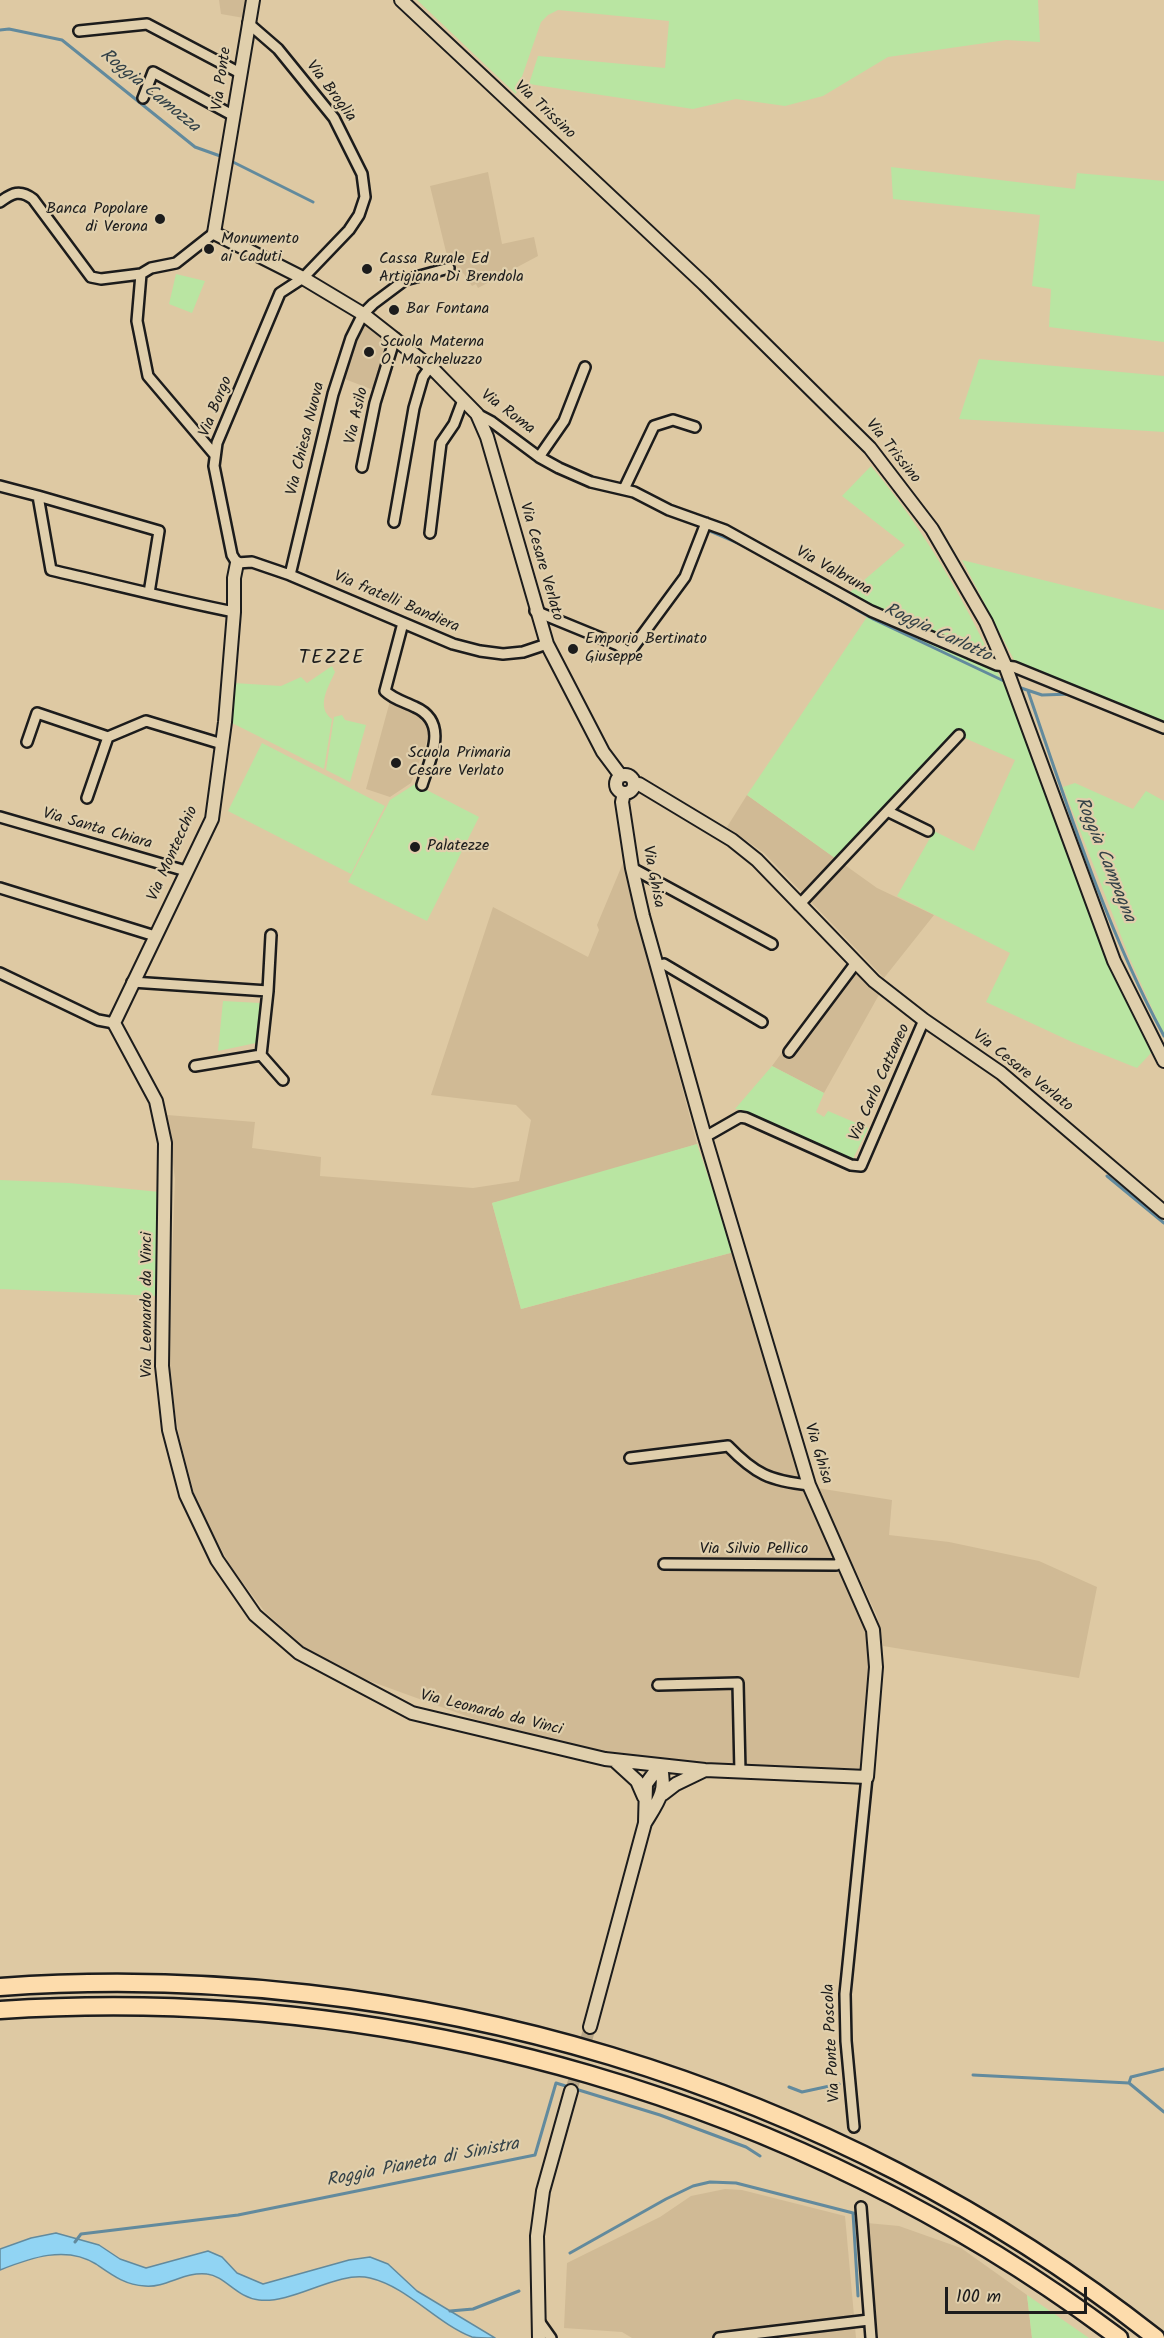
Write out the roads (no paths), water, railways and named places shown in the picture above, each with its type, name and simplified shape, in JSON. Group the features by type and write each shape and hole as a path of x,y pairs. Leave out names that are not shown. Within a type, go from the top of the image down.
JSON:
{"highway":[{"path":"0,1988 97,1983 189,1985 355,2000 527,2033 670,2076 817,2134 949,2201 1058,2268 1156,2338"},
{"path":"0,2010 96,2006 188,2007 317,2017 412,2031 509,2052 596,2075 664,2097 787,2145 892,2195 1011,2264 1119,2338"}],"street":[{"name":"Via Ponte","path":"214,233 252,0"},
{"name":"Via Trissino","path":"404,3 704,284 870,448 932,529 986,622 1005,665 1114,961 1164,1061"},
{"name":"Via Broglia","path":"248,23 278,49 334,118 357,161 365,187 365,197 354,224 303,278"},
{"path":"79,31 147,24 240,73"},
{"path":"143,98 153,72 234,116"},
{"path":"0,202 17,192 25,193 33,199 91,277 101,279 141,274 151,268 182,260 214,233"},
{"name":"Via Roma","path":"214,233 303,278 363,314 430,367 477,414 492,422 539,457 559,468"},
{"path":"363,314 405,280 449,268"},
{"path":"141,274 137,321 148,376 215,455"},
{"name":"Via Borgo","path":"237,563 232,555 214,466 217,443 280,293 303,278"},
{"name":"Via Chiesa Nuova","path":"290,575 333,394 351,338 363,314"},
{"name":"Via Asilo","path":"362,467 375,403 395,338"},
{"path":"394,522 416,398 423,376 430,367"},
{"path":"539,457 564,421 585,367"},
{"path":"430,533 441,443 454,424 463,400"},
{"name":"Via Cesare Verlato","path":"477,414 487,437 535,611 547,644 603,752 621,776 616,785 629,789 639,784 732,840 757,860 855,964 924,1020 1001,1073 1164,1212"},
{"path":"624,489 654,426 673,420 695,427"},
{"name":"Via Valbruna","path":"559,468 591,482 624,489 725,530 871,610 997,664 1005,665 1164,728"},
{"path":"0,486 159,531 149,593"},
{"path":"38,496 51,570 234,612"},
{"path":"535,611 618,645 629,653 685,577 706,523"},
{"name":"Via fratelli Bandiera","path":"237,563 252,562 290,575 453,644 503,654 523,652 547,644"},
{"name":"Via Montecchio","path":"114,1023 212,819 222,744 237,563"},
{"path":"403,622 386,691 425,711 435,722 436,732 422,785"},
{"path":"27,742 37,713 108,737 146,721 222,744"},
{"path":"799,905 959,735"},
{"path":"87,798 108,737"},
{"name":"Via Ghisa","path":"629,789 622,802 632,868 705,1137 809,1485 867,1613 876,1647 875,1702 847,1957"},
{"path":"889,812 928,831"},
{"name":"Via Santa Chiara","path":"0,817 186,871"},
{"path":"632,868 772,944"},
{"path":"0,888 155,936"},
{"path":"272,935 261,1054 283,1080"},
{"path":"657,966 664,964 762,1022"},
{"path":"789,1052 855,964"},
{"path":"0,973 98,1020 114,1023"},
{"path":"132,982 268,991"},
{"name":"Via Carlo Cattaneo","path":"705,1137 740,1117 746,1118 851,1165 861,1166 924,1020"},
{"name":"Via Leonardo da Vinci","path":"114,1023 156,1101 165,1143 162,1366 169,1430 186,1495 217,1560 255,1615 299,1653 412,1713 613,1760 705,1770 867,1778"},
{"path":"195,1066 261,1054"},
{"path":"630,1458 728,1446 747,1466 764,1475 809,1485"},
{"name":"Via Silvio Pellico","path":"664,1564 836,1565 843,1562"},
{"path":"658,1685 738,1683 740,1772"},
{"path":"613,1760 638,1781 644,1797"},
{"path":"590,2027 645,1823 663,1794 664,1778 660,1765"},
{"path":"645,1823 644,1797 648,1780 660,1765"},
{"path":"663,1794 705,1770"},
{"name":"Via Ponte Poscola","path":"847,1957 846,2041 854,2127"},
{"path":"539,2338 537,2236 543,2191 571,2091"},
{"path":"861,2207 871,2338"},
{"path":"538,2320 551,2338"},
{"path":"719,2338 869,2320"}],"water":[{"path":"56,2233 99,2245 120,2259 146,2268 208,2251 222,2257 237,2273 263,2284 349,2260 370,2257 388,2264 417,2291 495,2338 472,2337 459,2331 397,2289 370,2278 344,2279 286,2297 259,2300 244,2295 220,2279 207,2274 191,2275 153,2286 131,2284 84,2258 73,2255 48,2255 0,2270 0,2249 31,2238"}],"waterway":[{"name":"Roggia Camozza","path":"0,30 9,29 62,40 195,147 223,157"},
{"name":"Roggia Camozza","path":"229,160 313,202"},
{"name":"Roggia Carlotto","path":"710,531 745,546"},
{"name":"Roggia Carlotto","path":"775,563 873,619 1006,682"},
{"name":"Roggia Carlotto","path":"1018,687 1042,695 1072,694"},
{"name":"Roggia Campagna","path":"1028,691 1106,911 1143,996 1164,1036"},
{"path":"1107,1176 1164,1223"},
{"path":"1129,2083 1131,2077 1164,2069"},
{"name":"Roggia Pianeta di Sinistra","path":"973,2075 1129,2083 1164,2112"},
{"name":"Roggia Pianeta di Sinistra","path":"75,2242 81,2234 238,2215 535,2155 556,2083 660,2115 746,2147 760,2156"},
{"name":"Roggia Pianeta di Sinistra","path":"789,2087 802,2092 839,2084"},
{"path":"570,2253 666,2199 693,2186 710,2182 736,2183 857,2214"},
{"name":"Roggia Pianeta di Sinistra","path":"853,2213 858,2296"},
{"path":"450,2311 473,2309 519,2291"}],"tunnel":[{"path":"571,2091 590,2027"}],"place":[{"name":"Banca Popolare di Verona","path":"160,219"},
{"name":"Monumento ai Caduti","path":"209,249"},
{"name":"Cassa Rurale Ed Artigiana Di Brendola","path":"367,269"},
{"name":"Bar Fontana","path":"394,310"},
{"name":"Scuola Materna O. Marcheluzzo","path":"369,352"},
{"name":"Emporio Bertinato Giuseppe","path":"573,649"},
{"name":"Scuola Primaria Cesare Verlato","path":"396,763"},
{"name":"Palatezze","path":"415,847"}],"district":[{"name":"TEZZE","path":"332,660"}]}
